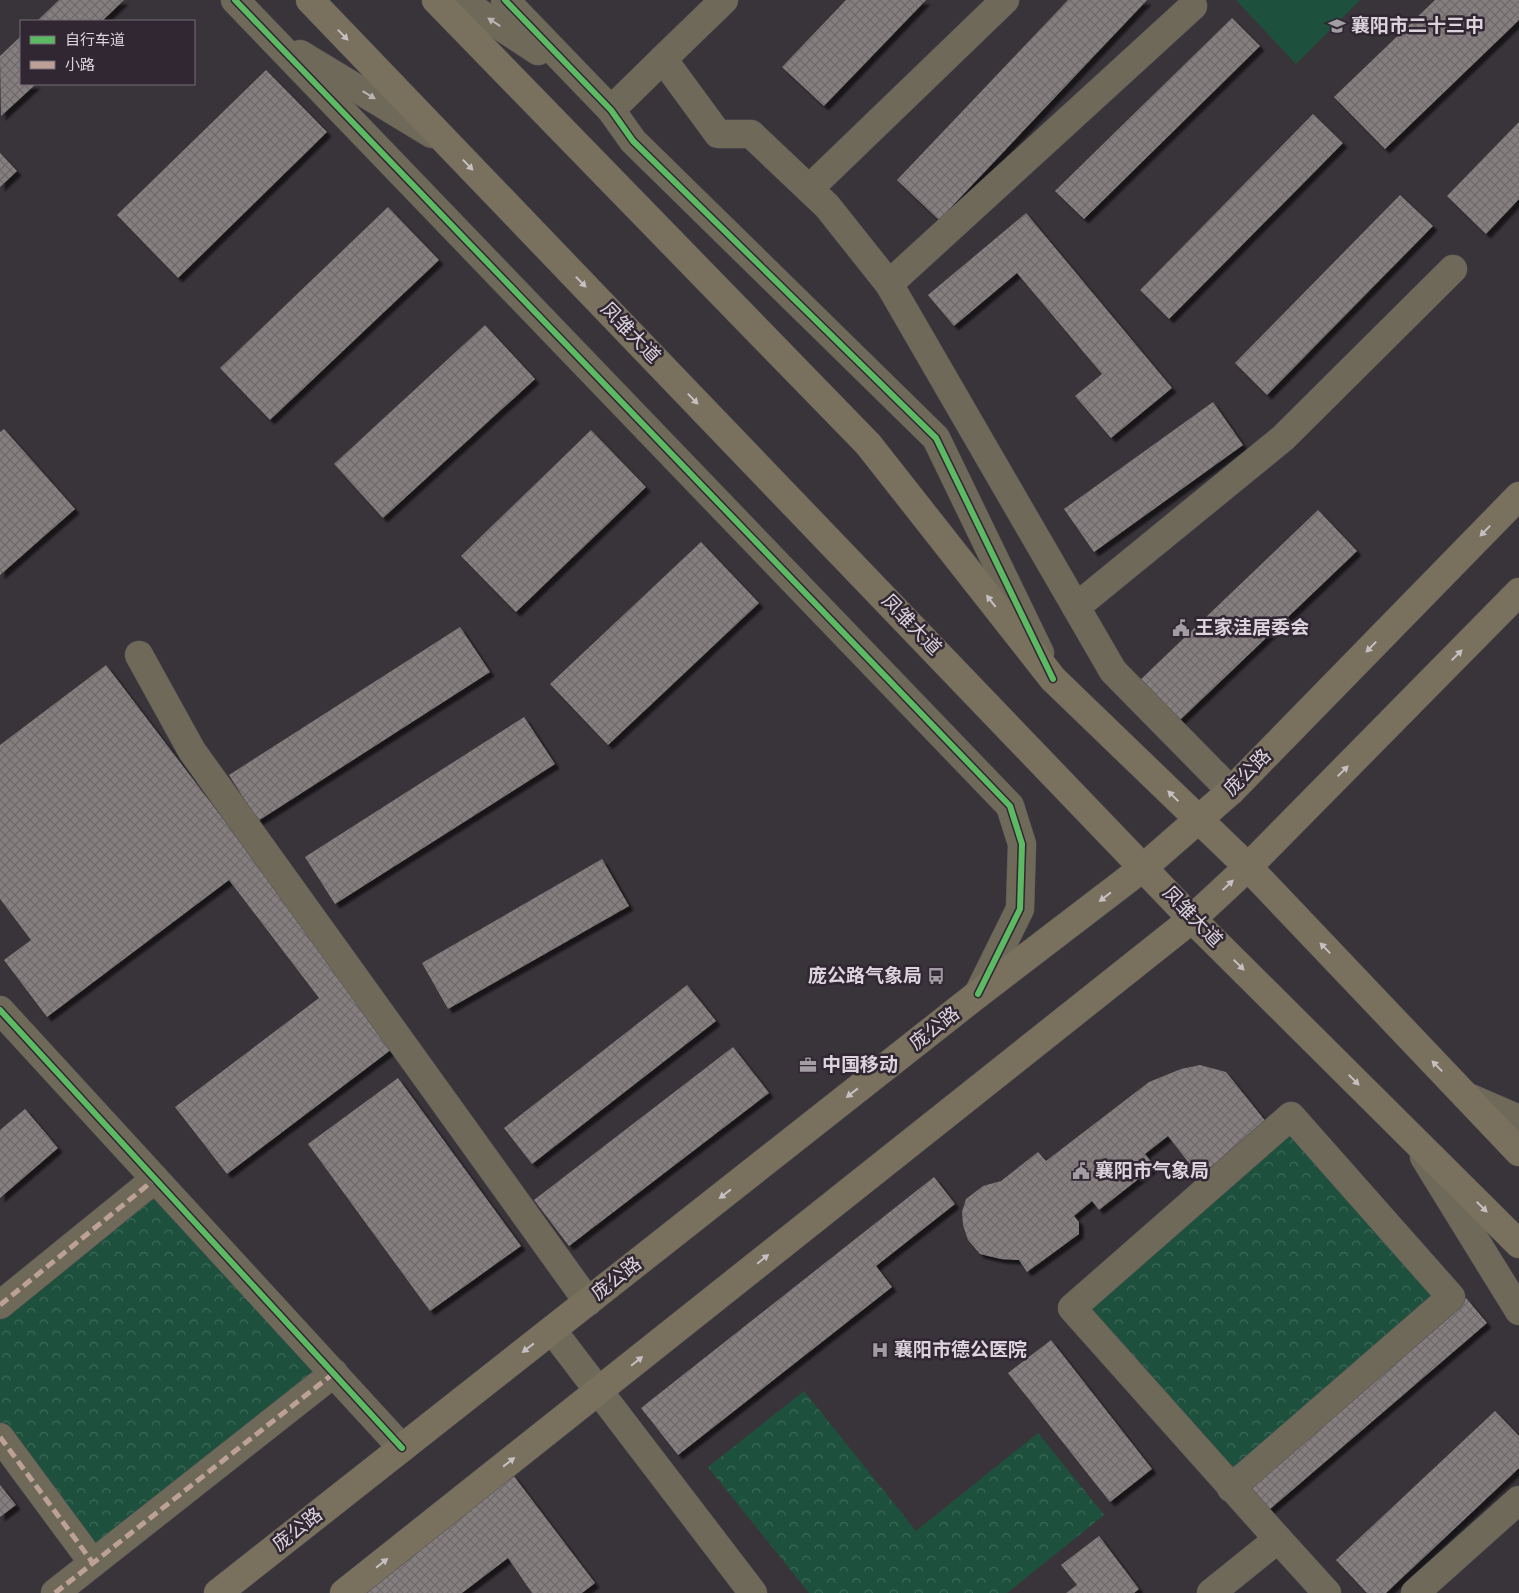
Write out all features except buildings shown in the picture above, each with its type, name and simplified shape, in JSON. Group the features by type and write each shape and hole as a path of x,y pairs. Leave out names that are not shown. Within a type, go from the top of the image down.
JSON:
{"main road":[{"name":"凤雏大道","path":"310,0 1192,918 1519,1244"},
{"path":"436,0 868,444 1053,679 1248,867 1519,1152"},
{"name":"庞公路","path":"218,1593 978,994 1144,867 1231,791 1519,496"},
{"path":"344,1593 1192,918 1248,867 1519,592"}],"street":[{"path":"235,0 1010,806 1022,844 1020,909 978,994"},
{"path":"460,0 579,78"},
{"path":"505,0 611,110 633,141 936,438 1053,679"},
{"path":"611,110 724,0"},
{"path":"809,189 1006,0"},
{"path":"889,284 1193,6"},
{"path":"267,33 446,142"},
{"path":"663,59 718,134 751,134 826,206 889,284 1112,671 1231,791"},
{"path":"1076,607 1283,438 1452,269"},
{"path":"139,655 192,752 588,1302"},
{"path":"0,1010 402,1448"},
{"path":"1466,1096 1519,1119"},
{"path":"1231,1488 1450,1297 1292,1116 1072,1308 1231,1488 1327,1593"},
{"path":"1413,1139 1519,1311"},
{"path":"0,1305 155,1179"},
{"path":"552,1330 752,1593"},
{"path":"55,1593 334,1373"},
{"path":"0,1437 93,1563"},
{"path":"1414,1593 1519,1500"},
{"path":"1211,1593 1278,1539"}],"green space":[{"path":"1236,0 1360,0 1296,64"},
{"path":"1291,1116 1451,1297 1231,1488 1072,1308"},
{"path":"155,1179 334,1373 93,1563 0,1437 0,1305"},
{"path":"804,1391 916,1531 1038,1433 1104,1515 1007,1593 809,1593 708,1467"}],"marked path":[{"path":"0,1305 155,1179"},
{"path":"55,1593 334,1373"},
{"path":"0,1437 93,1563"}],"cycle path":[{"path":"235,0 1010,806 1022,844 1020,909 978,994"},
{"path":"505,0 611,110 633,141 936,438 1053,679"},
{"path":"0,1010 402,1448"}],"place":[{"name":"襄阳市二十三中","path":"1337,26"},
{"name":"王家洼居委会","path":"1181,628"},
{"name":"庞公路气象局","path":"936,976"},
{"name":"中国移动","path":"808,1065"},
{"name":"襄阳市气象局","path":"1081,1171"},
{"name":"襄阳市德公医院","path":"880,1350"}]}
